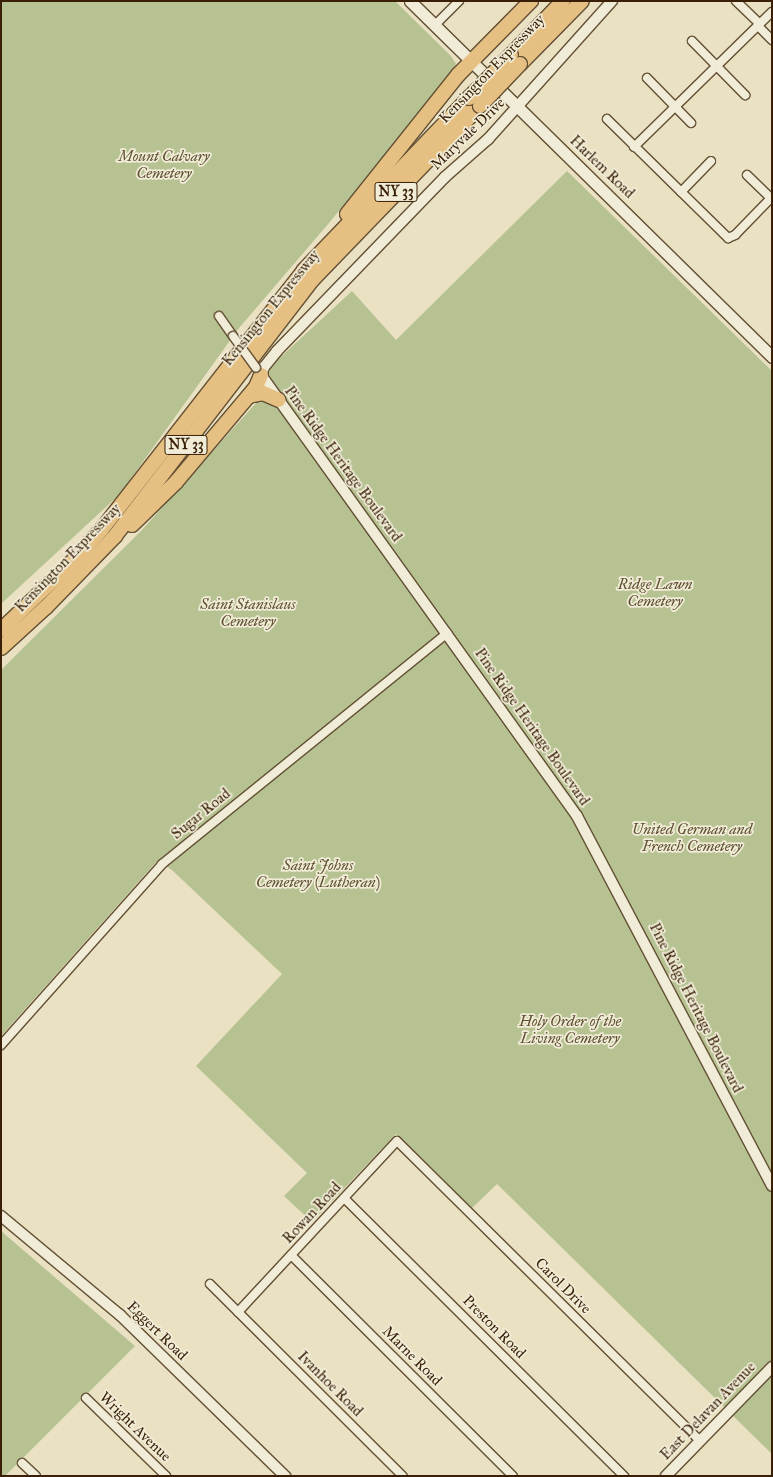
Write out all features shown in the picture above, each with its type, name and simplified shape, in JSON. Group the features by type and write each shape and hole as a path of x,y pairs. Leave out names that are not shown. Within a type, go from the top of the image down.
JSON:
{"highway":[{"path":"322,251 387,162 472,61 531,1"},
{"name":"Kensington Expressway","path":"515,60 563,1"},
{"name":"Kensington Expressway","path":"1,630 71,563 102,529 278,302 322,251 515,60 582,1"},
{"name":"Kensington Expressway","path":"1,648 101,551 137,510 313,279 474,102"},
{"path":"101,551 146,514 248,396 259,371"},
{"path":"248,396 264,393 279,400"}],"main road":[{"name":"Harlem Road","path":"410,1 772,357"}],"street":[{"path":"435,25 459,1"},
{"name":"Maryvale Drive","path":"259,371 345,279 445,176 488,139 612,1"},
{"path":"736,1 772,40"},
{"path":"634,147 705,74 718,67 772,12"},
{"path":"692,41 745,95"},
{"path":"647,78 691,123"},
{"path":"607,119 728,238 735,235 772,198 747,175"},
{"path":"681,192 711,161"},
{"name":"Pine Ridge Heritage Boulevard","path":"219,316 522,737 592,841 772,1186"},
{"name":"Sugar Road","path":"1,1045 162,864 447,633"},
{"name":"Rowan Road","path":"238,1312 397,1142 406,1150"},
{"name":"Carol Drive","path":"406,1150 700,1441"},
{"name":"Preston Road","path":"344,1198 624,1476"},
{"name":"Eggert Road","path":"1,1216 120,1315 285,1476"},
{"name":"Marne Road","path":"291,1255 514,1476"},
{"name":"Ivanhoe Road","path":"210,1284 403,1476"},
{"name":"East Delavan Avenue","path":"666,1476 772,1367"},
{"name":"Wright Avenue","path":"86,1398 166,1476"},
{"path":"22,1463 36,1476"}],"green space":[{"name":"Mount Calvary Cemetery","path":"1,1 395,1 451,56 456,64 452,73 329,223 239,328 119,495 1,604"},
{"path":"567,171 772,371 772,1454 497,1184 471,1209 396,1134 312,1222 284,1196 307,1173 196,1066 282,974 173,871 158,860 1,1036 1,670 141,531 256,403 272,365 352,291 396,340"},
{"path":"1,1231 135,1346 5,1476 1,1476"}],"park label":[{"name":"Ridge Lawn Cemetery","path":"655,592"},
{"name":"Saint Stanislaus Cemetery","path":"248,612"},
{"name":"United German and French Cemetery","path":"692,838"},
{"name":"Saint Johns Cemetery (Lutheran)","path":"318,874"},
{"name":"Holy Order of the Living Cemetery","path":"570,1030"}]}
